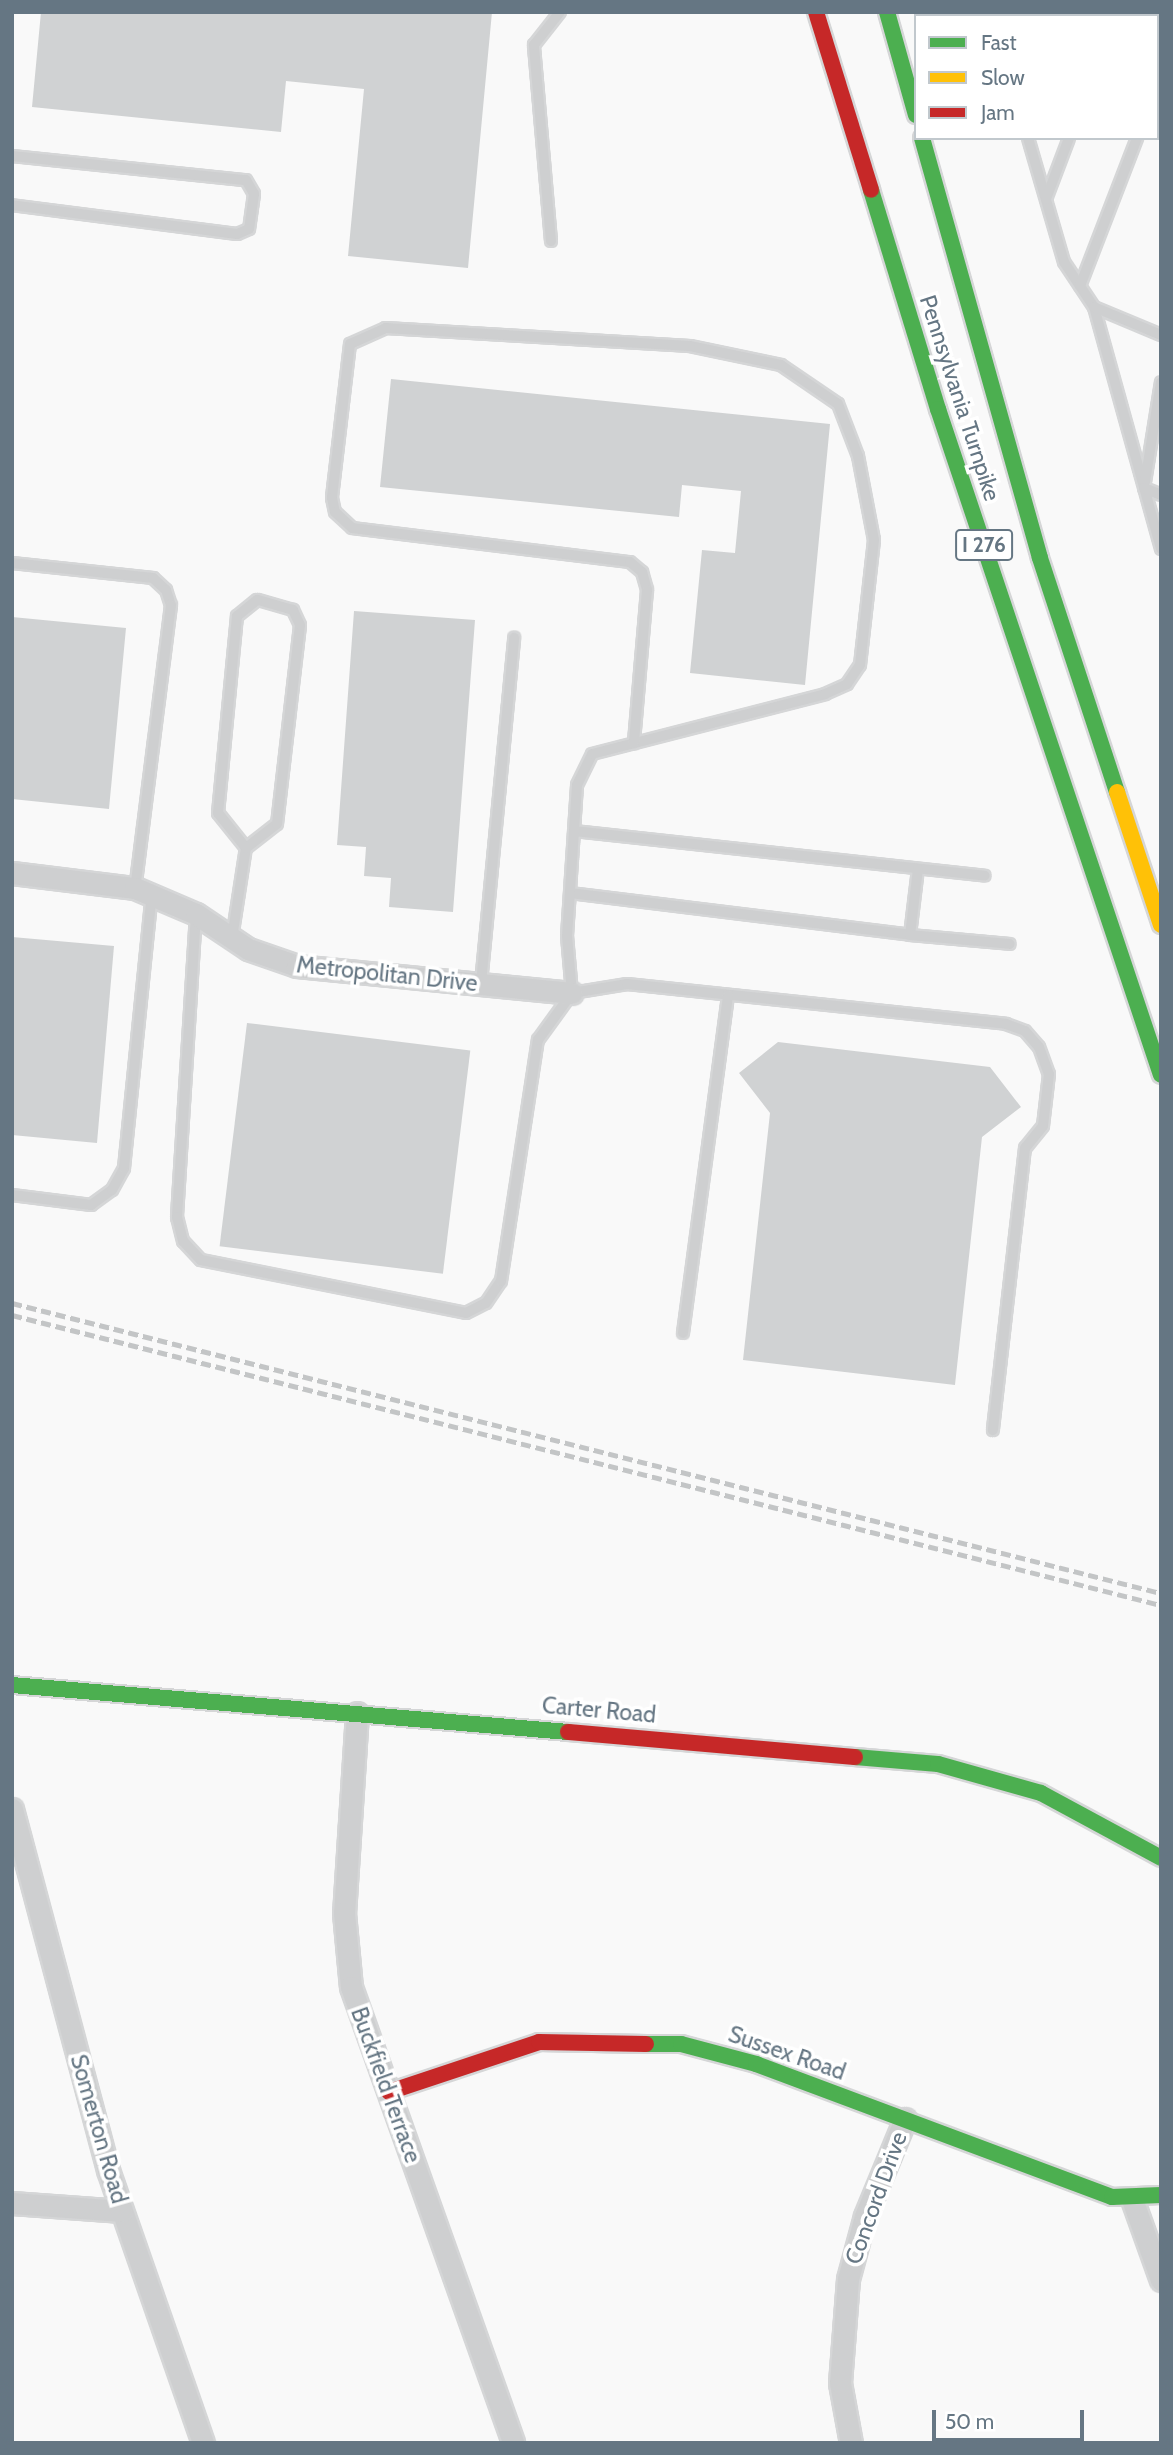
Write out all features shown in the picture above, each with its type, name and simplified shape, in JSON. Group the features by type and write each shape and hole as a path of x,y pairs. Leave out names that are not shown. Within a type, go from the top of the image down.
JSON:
{"main road":[{"name":"Pennsylvania Turnpike","path":"816,12 938,409 1161,1074"},
{"path":"887,12 914,108"},
{"name":"Pennsylvania Turnpike","path":"923,140 1040,558 1161,925"},
{"name":"Carter Road","path":"12,1685 938,1764 1041,1793 1161,1858"},
{"name":"Sussex Road","path":"389,2092 539,2042 636,2040 725,2054 905,2119 1081,2187 1132,2199 1161,2195"}],"street":[{"name":"Metropolitan Drive","path":"12,873 143,891 196,914 232,938 297,966 572,993"},
{"name":"Buckfield Terrace","path":"357,1713 344,1913 346,1964 513,2443"},
{"name":"Somerton Road","path":"12,1809 122,2211 203,2443"},
{"name":"Concord Drive","path":"851,2443 840,2384 848,2279 865,2216 905,2119"},
{"path":"1132,2199 1161,2280"},
{"path":"12,2203 122,2211"}],"lane":[{"path":"551,241 534,45 560,12"},
{"path":"1029,140 1064,262 1094,307 1161,549"},
{"path":"1046,199 1068,140"},
{"path":"1080,286 1136,140"},
{"path":"12,156 246,180 254,194 249,229 237,234 12,205"},
{"path":"1094,307 1161,335"},
{"path":"196,914 177,1217 183,1241 201,1260 466,1313 486,1303 501,1281 538,1040 572,993 570,893 577,785 592,754 825,694 847,684 860,665 874,540 858,456 838,404 781,365 691,346 386,328 350,344 332,498 335,512 352,528 630,562 642,572 647,590 634,743"},
{"path":"1144,488 1161,382"},
{"path":"1144,488 1161,495"},
{"path":"12,563 153,578 166,590 171,605 143,891 124,1168 113,1190 91,1205 12,1195"},
{"path":"232,938 246,848 278,824 300,625 293,610 257,600 237,616 218,813 246,848"},
{"path":"481,983 514,638"},
{"path":"574,831 985,876"},
{"path":"910,935 918,869"},
{"path":"570,893 910,935 1010,944"},
{"path":"572,993 627,984 1006,1024 1025,1031 1039,1047 1049,1074 1043,1126 1025,1148 993,1430"},
{"path":"682,1333 728,995"}],"building":[{"path":"41,12 492,12 468,268 348,256 364,89 286,81 281,132 32,107"},
{"path":"391,379 830,424 805,685 690,673 702,550 735,553 741,491 682,485 679,517 380,487"},
{"path":"354,611 475,620 453,912 389,907 391,878 364,876 366,847 337,845"},
{"path":"12,617 126,628 109,809 12,799"},
{"path":"12,937 114,946 97,1143 12,1135"},
{"path":"247,1023 470,1050 443,1274 220,1246"},
{"path":"778,1042 990,1067 1021,1107 982,1137 955,1385 743,1360 770,1113 739,1073"}],"railway":[{"path":"12,1303 1161,1593"},
{"path":"12,1315 1161,1605"}],"traffic: fast":[{"path":"887,12 914,108"},
{"path":"923,140 1040,558 1117,792"},
{"path":"871,190 938,409 1161,1075"},
{"path":"12,1685 568,1732"},
{"path":"855,1757 938,1764 1041,1793 1161,1858"},
{"path":"646,2044 681,2044 756,2064 1112,2197 1161,2195"}],"traffic: slow":[{"path":"1117,792 1161,925"}],"traffic: jam":[{"path":"816,12 871,190"},
{"path":"568,1732 855,1757"},
{"path":"389,2092 539,2042 646,2044"}]}
